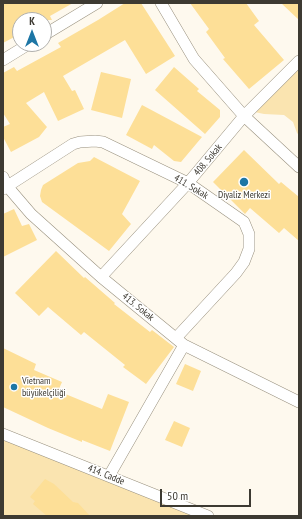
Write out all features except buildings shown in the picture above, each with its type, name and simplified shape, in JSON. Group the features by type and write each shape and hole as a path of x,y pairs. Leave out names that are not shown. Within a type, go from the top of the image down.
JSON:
{"street":[{"path":"52,30 97,3"},
{"path":"161,3 194,60 244,116 299,167"},
{"path":"3,60 16,52"},
{"name":"408. Sokak","path":"102,277 188,183 244,116 299,61"},
{"name":"411. Sokak","path":"4,184 73,144 88,141 103,142 188,183 244,222 248,234 250,249 244,262 236,274 180,342 109,476"},
{"name":"413. Sokak","path":"4,184 31,214 102,277 180,342 299,402"},
{"name":"414. Cadde","path":"3,434 208,516"}],"shaded area":[{"path":"299,61 299,135 293,122 284,115 264,114 250,111"},
{"path":"3,434 191,508 192,516 3,516"}],"place":[{"name":"Diyaliz Merkezi","path":"244,182"},
{"name":"Vietnam büyükelçiliği","path":"14,387"}]}
